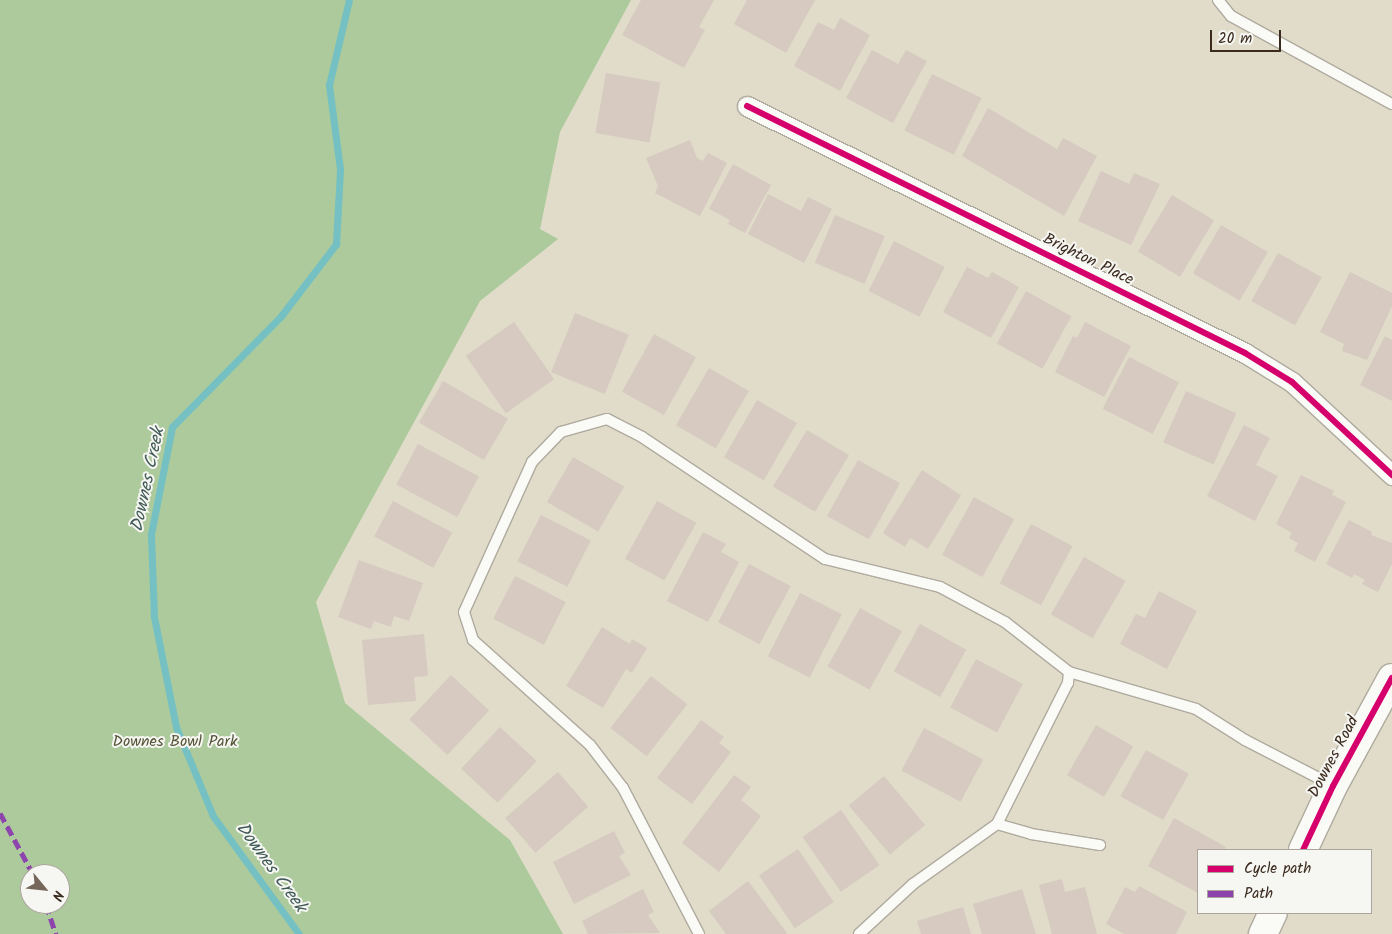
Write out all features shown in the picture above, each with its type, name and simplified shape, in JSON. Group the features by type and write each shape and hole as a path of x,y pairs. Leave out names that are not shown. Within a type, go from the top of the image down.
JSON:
{"main road":[{"name":"Downes Road","path":"1302,849 1333,786 1392,678"},
{"path":"1263,934 1273,914"}],"street":[{"name":"Brighton Place","path":"747,106 1245,353 1292,382 1392,475"}],"lane":[{"path":"1218,0 1231,16 1392,104"},
{"path":"699,934 623,788 590,745 473,640 464,612 532,462 561,432 607,420 642,437 825,559 940,587 1005,622 1069,672 1196,709 1245,740 1333,786"},
{"path":"859,934 912,884 997,824 1068,683 1069,672"},
{"path":"997,824 1031,834 1100,845"}],"green space":[{"name":"Downes Bowl Park","path":"0,0 631,0 560,132 540,229 558,239 480,301 316,602 345,703 510,840 563,934 0,934"}],"building":[{"path":"641,0 714,0 699,27 705,30 684,68 622,35"},
{"path":"747,0 815,0 786,53 734,24"},
{"path":"840,18 870,35 840,91 794,66 818,22 834,30"},
{"path":"872,50 898,64 906,50 927,61 893,123 846,98"},
{"path":"606,73 660,83 650,143 595,133"},
{"path":"932,74 981,98 954,155 904,131"},
{"path":"988,108 1057,149 1063,138 1097,156 1064,216 962,156"},
{"path":"690,140 697,158 703,161 708,153 727,163 700,216 655,193 658,186 646,158"},
{"path":"733,164 771,185 745,233 728,224 730,220 709,209"},
{"path":"1101,171 1129,184 1134,173 1160,184 1131,245 1078,221"},
{"path":"768,194 801,211 808,197 832,209 804,263 748,234"},
{"path":"1172,195 1214,220 1180,277 1138,252"},
{"path":"835,215 885,236 864,284 815,263"},
{"path":"1221,225 1268,252 1240,300 1193,273"},
{"path":"894,241 945,267 919,317 869,291"},
{"path":"1278,253 1322,277 1295,325 1251,301"},
{"path":"967,267 988,278 992,272 1019,287 991,338 943,312"},
{"path":"1350,272 1392,293 1392,306 1367,360 1342,351 1344,344 1320,332"},
{"path":"1026,291 1071,316 1042,369 997,343"},
{"path":"575,313 629,335 605,394 551,372"},
{"path":"514,322 554,379 506,413 466,356"},
{"path":"1085,322 1131,346 1104,397 1055,372 1073,336 1077,338"},
{"path":"654,334 696,357 664,415 622,392"},
{"path":"1385,336 1392,340 1392,401 1360,385"},
{"path":"1129,357 1179,382 1153,434 1103,409"},
{"path":"709,368 749,391 716,448 676,425"},
{"path":"443,381 508,418 484,460 419,423"},
{"path":"1186,391 1236,413 1213,465 1163,442"},
{"path":"757,400 797,423 764,480 724,457"},
{"path":"1244,425 1270,438 1256,465 1278,476 1255,521 1207,496"},
{"path":"807,430 849,455 815,512 773,487"},
{"path":"418,444 479,476 457,517 396,485"},
{"path":"573,457 624,486 598,532 547,502"},
{"path":"858,460 900,483 869,539 827,516"},
{"path":"922,470 961,495 928,549 910,538 905,547 883,533"},
{"path":"1301,475 1334,491 1332,495 1346,502 1315,562 1294,551 1298,543 1289,538 1292,533 1276,524"},
{"path":"974,497 1014,519 982,577 942,555"},
{"path":"393,501 452,532 433,568 374,536"},
{"path":"657,501 696,523 664,581 625,559"},
{"path":"541,515 591,540 567,587 517,561"},
{"path":"1349,520 1372,532 1371,535 1392,543 1392,564 1378,592 1362,584 1365,580 1354,574 1352,578 1326,564"},
{"path":"1031,524 1072,546 1041,605 1000,583"},
{"path":"703,532 726,544 721,552 739,562 708,622 667,601"},
{"path":"1084,557 1126,581 1093,638 1051,614"},
{"path":"359,560 423,583 409,621 394,616 391,627 374,621 371,629 338,617"},
{"path":"749,564 790,586 760,644 718,622"},
{"path":"515,576 566,602 544,645 493,619"},
{"path":"1159,591 1197,611 1167,669 1120,644 1136,614 1145,618"},
{"path":"800,593 842,614 810,678 768,656"},
{"path":"860,608 902,631 869,690 828,667"},
{"path":"920,624 966,650 940,697 894,671"},
{"path":"602,627 630,644 632,639 647,648 632,673 626,669 603,708 566,686"},
{"path":"424,634 428,676 414,677 416,701 368,705 362,640"},
{"path":"976,659 1023,684 997,732 950,708"},
{"path":"451,675 489,710 447,755 409,720"},
{"path":"651,676 687,704 647,756 610,728"},
{"path":"701,720 724,737 719,743 731,752 692,804 657,778"},
{"path":"1096,725 1133,747 1104,797 1067,775"},
{"path":"500,727 537,761 498,803 461,769"},
{"path":"924,728 983,759 961,802 901,770"},
{"path":"1146,750 1189,774 1163,820 1120,796"},
{"path":"558,772 588,807 535,853 505,818"},
{"path":"734,775 751,787 741,800 761,816 719,872 682,843"},
{"path":"884,776 925,825 890,855 849,806"},
{"path":"841,810 879,865 841,892 802,837"},
{"path":"1174,818 1226,847 1225,849 1197,849 1197,892 1148,866"},
{"path":"614,831 625,853 619,856 631,875 574,904 553,862"},
{"path":"798,849 834,902 795,928 759,875"},
{"path":"1062,879 1065,892 1085,887 1097,934 1052,934 1039,885"},
{"path":"748,881 786,934 726,934 709,911"},
{"path":"1139,886 1187,912 1176,934 1124,934 1106,924 1125,887 1135,892"},
{"path":"643,889 654,912 648,915 660,933 588,934 582,921"},
{"path":"1022,889 1036,934 982,934 973,904"},
{"path":"963,907 971,934 921,934 917,921"}],"waterway":[{"name":"Downes Creek","path":"299,934 213,816 176,727 154,617 151,534 172,427 281,316 336,244 340,169 329,85 349,0"}],"marked path":[{"path":"0,813 28,864"},
{"path":"49,914 56,934"}],"cycle path":[{"path":"747,106 1245,353 1292,382 1392,475"},
{"path":"1303,849 1333,786 1392,678"}]}
